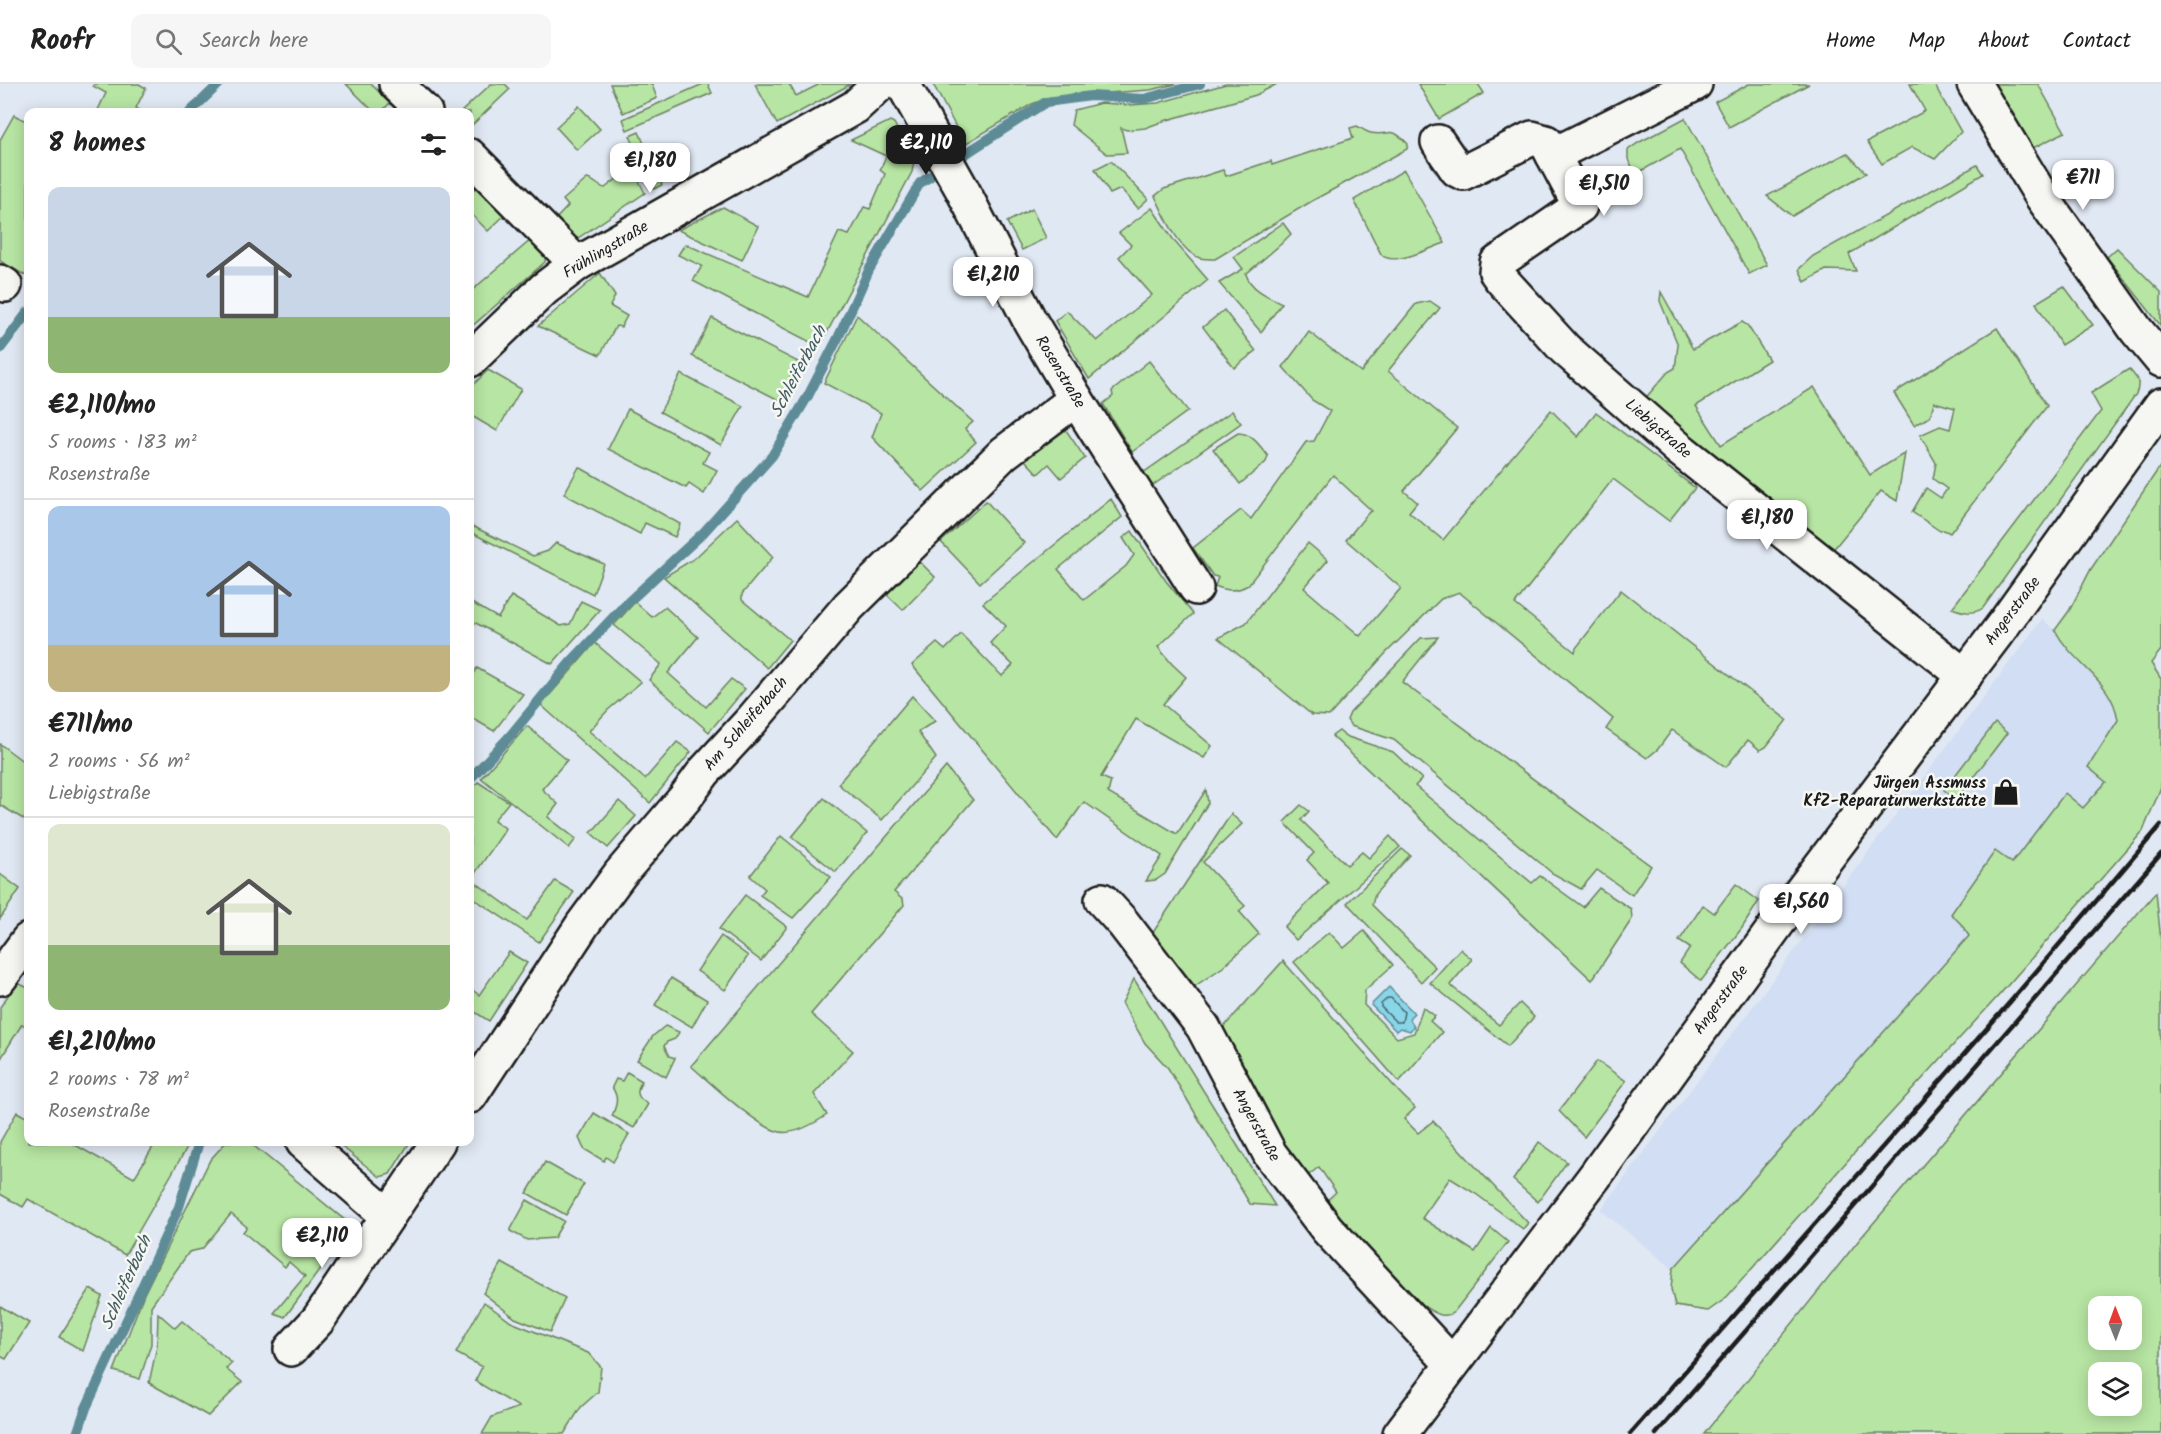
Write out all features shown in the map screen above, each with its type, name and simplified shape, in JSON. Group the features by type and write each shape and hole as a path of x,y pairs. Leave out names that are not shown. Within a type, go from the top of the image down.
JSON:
{"street":[{"path":"396,84 421,108"},
{"name":"Frühlingstraße","path":"474,356 544,289 577,264 855,107 880,84"},
{"name":"Rosenstraße","path":"903,84 962,189 1014,293 1076,399 1196,588"},
{"path":"1553,155 1695,84"},
{"path":"1974,84 2042,197 2137,331 2161,360"},
{"name":"Liebigstraße","path":"1438,142 1457,170 1463,173 1533,138 1546,142 1580,206 1497,263 1496,272 1565,349 1678,448 1965,676"},
{"path":"474,160 577,264"},
{"name":"Am Schleiferbach","path":"474,1090 583,924 620,874 685,798 704,772 752,720 849,606 1004,453 1076,399"},
{"name":"Angerstraße","path":"1400,1434 1595,1176 1781,918 2045,568 2161,405"},
{"name":"Angerstraße","path":"1102,900 1123,923 1203,1027 1270,1154 1305,1201 1327,1229 1452,1364"},
{"path":"0,978 24,950"},
{"path":"308,1146 388,1216"},
{"path":"291,1349 318,1320 435,1146"}],"shaded area":[{"path":"2042,619 2055,630 2070,652 2108,690 2116,705 2118,720 2109,736 2106,782 1673,1269 1601,1210"}],"green space":[{"path":"94,84 139,84 146,88 136,108 99,108 106,93 93,86"},
{"path":"346,84 371,84 390,103 385,108 370,108"},
{"path":"491,84 505,84 510,89 474,123 474,108 465,108"},
{"path":"610,84 653,84 657,98 623,113"},
{"path":"703,84 708,84 712,93 627,130 623,119"},
{"path":"755,84 789,84 796,96 820,84 851,84 777,124"},
{"path":"933,84 1176,84 1150,90 1051,97 1032,104 965,144"},
{"path":"1226,84 1277,84 1256,95 1145,128 1127,130 1121,128 1127,153 1107,154 1071,125 1074,110 1101,103 1130,105 1158,103"},
{"path":"1418,84 1478,84 1484,93 1439,119"},
{"path":"1749,84 1809,84 1729,127 1715,102"},
{"path":"1910,84 1934,84 1961,132 1935,159 1912,147 1882,164 1867,142 1925,111"},
{"path":"1995,84 2038,84 2065,132 2033,148"},
{"path":"579,106 600,129 577,150 556,127"},
{"path":"14,115 24,120 24,275 0,261 0,140"},
{"path":"1685,118 1767,265 1749,274 1680,149 1636,174 1628,159 1628,150"},
{"path":"890,121 894,123 914,161 912,172 823,340 812,343 693,281 702,266 678,255 685,244 808,297 839,232 849,235 864,207 870,209 885,174 880,170 886,156 851,140"},
{"path":"1357,126 1371,133 1397,134 1408,144 1407,149 1312,201 1215,259 1200,258 1185,248 1173,232 1155,196 1164,189 1223,170 1226,176 1271,161 1272,165 1353,138 1350,128"},
{"path":"639,132 662,185 654,189 630,136"},
{"path":"1847,153 1866,173 1792,216 1767,196"},
{"path":"1111,161 1148,199 1138,208 1121,189 1110,194 1095,169"},
{"path":"1977,165 1983,174 1849,254 1856,271 1826,270 1805,282 1799,269 1813,256"},
{"path":"632,167 645,193 578,238 575,238 555,220 568,206 563,200 587,179 605,188"},
{"path":"1404,170 1445,243 1402,258 1386,258 1381,254 1354,200"},
{"path":"479,184 507,213 488,231 474,217 474,190"},
{"path":"723,207 758,226 742,260 678,230"},
{"path":"1152,208 1175,242 1208,280 1089,379 1055,321 1067,311 1097,341 1152,295 1119,257 1131,245 1119,233"},
{"path":"1032,209 1046,238 1022,250 1007,222"},
{"path":"1283,223 1291,234 1246,274 1251,284 1282,303 1261,332 1219,283 1243,269 1234,257"},
{"path":"532,239 545,254 545,262 474,324 474,289"},
{"path":"2117,248 2161,292 2161,326 2107,257"},
{"path":"600,273 615,296 610,306 627,316 621,327 616,326 600,355 538,326"},
{"path":"2064,286 2093,325 2061,345 2036,303"},
{"path":"1661,292 1693,349 1742,322 1748,326 1769,360 1696,406 1721,445 1814,387 1870,475 1905,453 1897,501 1881,491 1832,551 1642,402 1668,372 1675,368 1678,345 1660,301"},
{"path":"1430,301 1440,308 1388,371 1457,428 1404,491 1417,502 1409,512 1443,540 1551,410 1578,437 1596,412 1695,488 1669,521 1613,479 1515,604 1575,652 1621,590 1787,720 1766,747 1760,750 1748,740 1726,767 1672,730 1658,749 1647,758 1606,729 1613,719 1459,592 1441,599 1386,653 1329,716 1312,715 1218,638 1246,623 1308,543 1328,560 1304,588 1360,636 1401,588 1346,540 1372,511 1333,475 1248,585 1232,590 1215,586 1218,577 1213,576 1193,548 1241,510 1251,519 1306,442 1314,441 1330,411 1312,400 1283,367 1309,332 1361,372 1416,304"},
{"path":"1224,310 1256,351 1234,368 1203,327"},
{"path":"857,315 973,422 965,429 976,442 923,491 872,437 881,413 824,383"},
{"path":"712,318 798,362 779,400 692,356"},
{"path":"1997,328 2047,406 1950,533 1940,531 1912,512 1926,488 1941,498 1947,489 1933,479 1936,463 1920,435 1940,426 1950,429 1955,408 1934,402 1930,417 1914,425 1894,393"},
{"path":"1149,361 1188,411 1132,452 1103,404 1113,396 1112,391"},
{"path":"2129,369 2137,380 2136,394 1983,608 1964,612 1952,608 2101,411 2091,393"},
{"path":"488,370 521,389 497,431 474,417 474,384"},
{"path":"681,374 743,406 721,445 660,412"},
{"path":"628,409 709,452 703,463 717,470 704,494 689,484 686,488 608,449"},
{"path":"1232,411 1241,423 1152,486 1143,473"},
{"path":"1063,428 1085,458 1061,478 1049,464 1038,474 1024,459 1058,429"},
{"path":"1238,433 1252,438 1268,456 1266,462 1240,484 1213,449"},
{"path":"2161,465 2161,650 2151,663 2161,679 2161,787 2143,831 2001,993 1725,1299 1708,1311 1675,1306 1671,1289 1673,1269 1969,936 1951,914 1995,851 2012,863 2065,793 2083,808 2106,782 2088,767 2118,720 2114,706 2100,683 2072,653 2055,630 2069,611 2091,569"},
{"path":"579,467 680,524 675,537 645,523 640,534 564,494"},
{"path":"1111,499 1122,517 1058,569 1084,600 1126,566 1134,555 1123,538 1132,531 1166,581 1193,614 1158,647 1186,677 1163,704 1212,746 1204,758 1136,719 1101,777 1111,781 1108,793 1177,834 1206,790 1208,803 1165,874 1156,880 1146,881 1162,856 1084,802 1057,840 912,665 937,643 945,650 961,634 1002,676 1013,665 990,643 1006,626 983,603"},
{"path":"986,501 1024,543 980,583 941,542"},
{"path":"737,518 773,557 742,594 742,600 790,640 767,668 664,577 695,558"},
{"path":"474,527 533,556 548,551 556,543 604,564 593,594 474,534"},
{"path":"921,563 935,577 903,610 885,593 913,564"},
{"path":"511,596 561,626 570,624 581,601 600,610 552,664 474,622 474,604 498,618"},
{"path":"635,602 652,617 665,607 698,637 668,673 706,707 731,679 745,689 709,732 649,680 661,664 614,625"},
{"path":"1438,637 1402,682 1651,866 1632,895 1597,870 1581,889 1552,873 1394,740 1351,726 1347,720 1350,713 1421,638"},
{"path":"595,643 641,682 608,710 589,731 645,779 677,742 691,752 650,803 541,705"},
{"path":"477,668 523,694 494,731 474,719 474,673"},
{"path":"912,696 935,721 918,732 936,758 882,820 838,784"},
{"path":"1995,723 2007,733 1956,800 1944,790"},
{"path":"527,726 567,760 542,789 558,804 548,817 576,839 569,848 481,778"},
{"path":"1339,731 1345,736 1393,752 1422,779 1415,786 1532,883 1540,876 1583,907 1599,888 1631,909 1632,919 1592,980 1332,736"},
{"path":"0,744 24,762 24,820 0,805"},
{"path":"946,767 973,800 894,892 903,900 904,905 811,1014 853,1051 814,1094 827,1115 811,1125 792,1132 771,1129 734,1104 691,1066"},
{"path":"478,782 509,802 494,820 505,828 503,833 474,875 474,786"},
{"path":"824,798 867,833 836,872 792,837"},
{"path":"619,801 636,816 608,848 591,833"},
{"path":"1301,805 1309,811 1301,820 1347,865 1362,852 1369,858 1390,836 1400,847 1296,940 1284,927 1328,883 1307,860 1314,853 1284,822"},
{"path":"1231,814 1242,824 1203,862 1245,906 1239,911 1259,934 1223,967 1195,986 1152,934"},
{"path":"781,836 831,877 793,918 760,895 765,889 750,876"},
{"path":"1402,849 1410,855 1375,894 1372,905 1435,967 1421,982 1347,903"},
{"path":"0,874 20,889 0,919"},
{"path":"474,881 527,920 555,881 574,892 539,942 474,899"},
{"path":"1736,884 1759,901 1742,928 1701,981 1680,963 1690,948 1679,941 1703,905 1714,913"},
{"path":"2156,892 2161,941 2161,1434 1704,1434 1859,1240"},
{"path":"745,895 787,927 761,961 719,929"},
{"path":"1364,931 1393,965 1365,990 1364,1005 1397,1038 1414,1033 1423,1007 1435,1016 1430,1021 1442,1032 1399,1082 1294,962 1329,932 1344,948"},
{"path":"721,936 748,956 725,990 697,971"},
{"path":"1460,949 1472,959 1450,985 1499,1025 1520,1003 1534,1017 1508,1046 1430,983"},
{"path":"509,952 527,963 489,1021 474,1012 474,991 479,995"},
{"path":"1283,961 1415,1108 1404,1119 1418,1133 1433,1121 1528,1223 1523,1229 1450,1178 1422,1218 1475,1252 1491,1228 1508,1242 1451,1314 1441,1315 1413,1298 1347,1231 1323,1204 1336,1192 1319,1167 1302,1180 1222,1029"},
{"path":"671,978 707,1000 692,1027 655,1005"},
{"path":"1134,979 1275,1206 1250,1204 1168,1068 1145,1043 1122,1003"},
{"path":"16,984 24,986 24,1025 22,1024 0,1060 0,1007"},
{"path":"665,1026 679,1032 675,1039 664,1046 669,1056 675,1058 666,1077 637,1060 653,1036"},
{"path":"1597,1061 1626,1081 1584,1137 1559,1111"},
{"path":"627,1072 642,1081 638,1094 648,1104 634,1128 612,1116 616,1094 612,1087 616,1079 622,1081"},
{"path":"17,1112 24,1116 24,1146 77,1146 134,1178 154,1146 188,1146 125,1255 28,1199 23,1207 0,1194 0,1142"},
{"path":"594,1113 629,1134 613,1162 606,1157 604,1161 584,1149 579,1138"},
{"path":"1539,1142 1567,1162 1538,1202 1513,1180"},
{"path":"222,1146 254,1146 352,1226 285,1317 274,1313 305,1276 289,1262 285,1267 243,1232 247,1227 231,1214 202,1249 189,1252 151,1306 151,1344 140,1379 114,1371 144,1294 210,1160"},
{"path":"341,1146 408,1146 390,1174 380,1177"},
{"path":"545,1162 584,1184 566,1215 527,1193"},
{"path":"527,1200 564,1221 554,1238 527,1240 510,1231"},
{"path":"502,1263 565,1298 550,1332 515,1318 483,1293"},
{"path":"90,1289 102,1296 83,1351 59,1337"},
{"path":"484,1302 511,1322 588,1353 601,1367 598,1392 581,1407 564,1434 482,1434 492,1417 519,1407 475,1381 482,1367 456,1353"},
{"path":"0,1306 29,1323 6,1359 0,1356"},
{"path":"158,1313 175,1328 182,1321 232,1363 226,1369 242,1382 208,1416 149,1383 157,1346"}],"water":[{"path":"1389,987 1414,1013 1409,1018 1414,1026 1410,1031 1400,1028 1396,1031 1371,1005"}],"waterway":[{"path":"194,108 219,84"},
{"name":"Schleiferbach","path":"474,775 510,736 570,663 624,606 703,533 772,456 808,396 869,270 920,183 1046,102 1091,96 1144,99 1200,84"},
{"path":"0,349 24,317"},
{"name":"Schleiferbach","path":"77,1434 86,1408 179,1207 198,1146"}],"railway":[{"path":"1630,1434 2010,1002 2161,825"},
{"path":"1656,1434 2161,854"}],"place":[{"name":"Jürgen Assmuss KfZ-Reparaturwerkstätte","path":"2006,792"}]}
